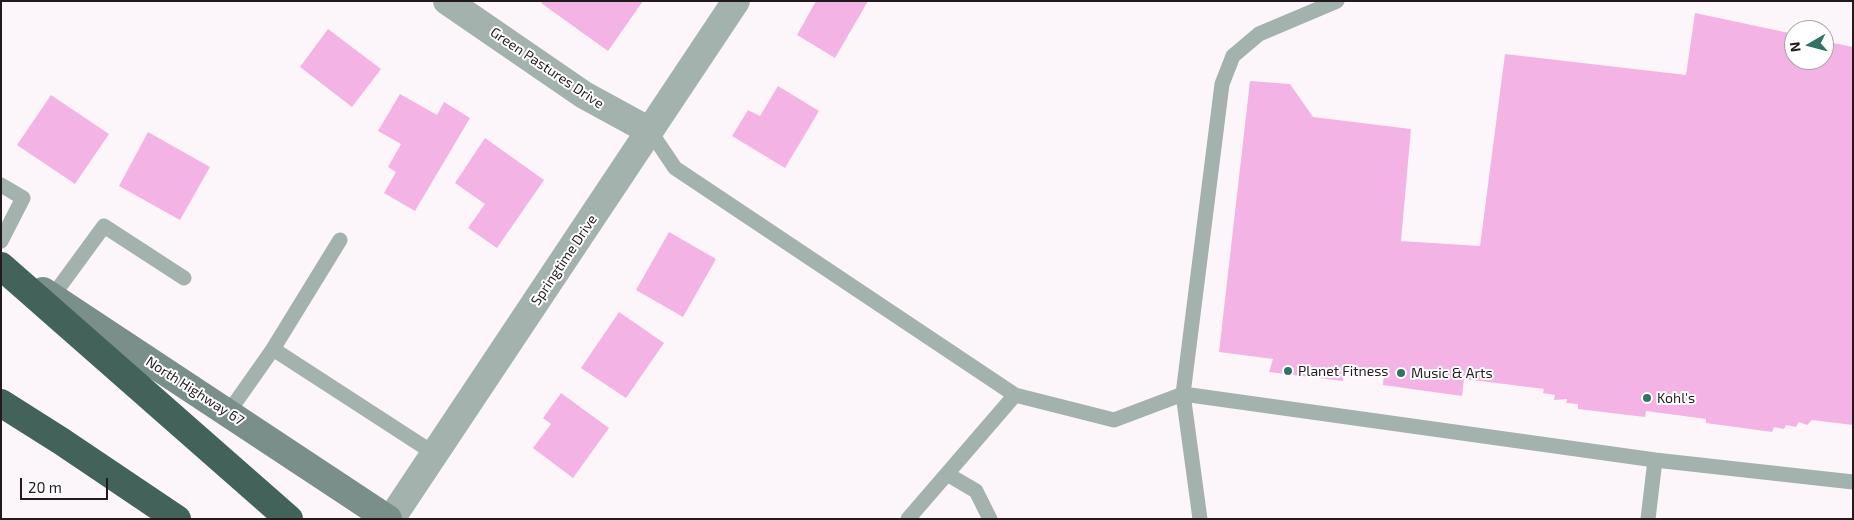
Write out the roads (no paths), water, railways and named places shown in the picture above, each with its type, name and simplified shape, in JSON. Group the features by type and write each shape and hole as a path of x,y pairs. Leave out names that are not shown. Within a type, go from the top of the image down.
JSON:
{"highway":[{"path":"1,265 290,519"},
{"path":"1,403 62,441 177,519"}],"main road":[{"name":"North Highway 67","path":"1,265 390,519"}],"street":[{"name":"Green Pastures Drive","path":"447,1 584,95 650,131"},
{"name":"Springtime Drive","path":"390,519 736,1"}],"lane":[{"path":"1200,519 1184,394 1222,84 1233,56 1259,34 1337,1"},
{"path":"650,131 675,168 1015,395 1114,420 1184,394 1654,460 1853,482"},
{"path":"1,185 23,198 1,241"},
{"path":"52,298 104,226 184,278"},
{"path":"228,413 273,349 340,240"},
{"path":"273,349 435,454"},
{"path":"908,519 1015,395"},
{"path":"1648,519 1654,460"},
{"path":"947,474 976,492 990,519"}],"place":[{"name":"Planet Fitness","path":"1288,371"},
{"name":"Music & Arts","path":"1401,373"},
{"name":"Kohl's","path":"1647,398"}]}
